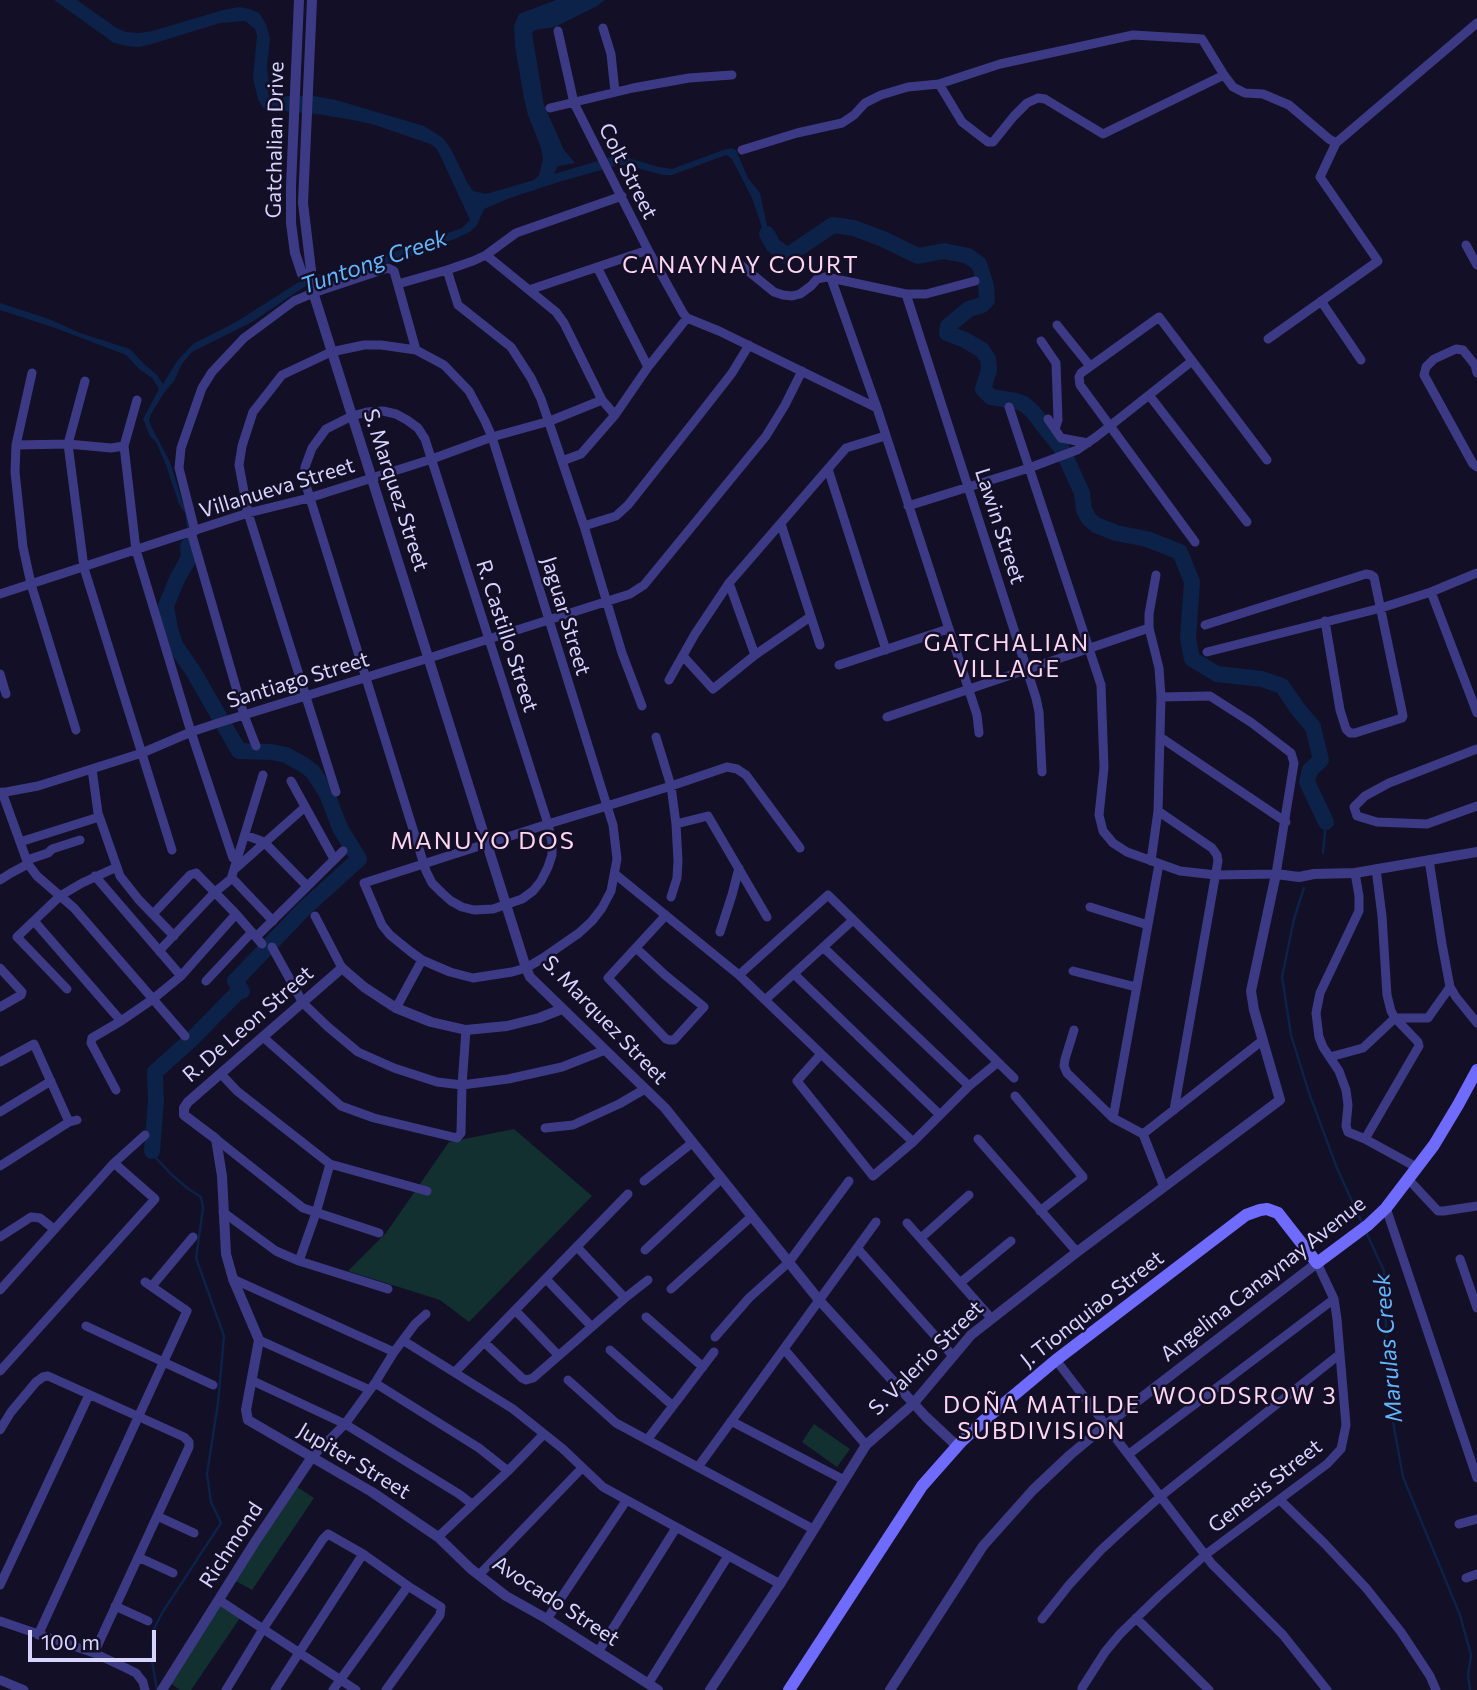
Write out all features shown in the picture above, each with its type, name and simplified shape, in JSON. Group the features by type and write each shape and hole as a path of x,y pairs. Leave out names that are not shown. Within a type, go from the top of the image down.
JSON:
{"main road":[{"name":"Angelina Canaynay Avenue","path":"1317,1264 1386,1208 1418,1168 1477,1070"},
{"name":"J. Tionquiao Street","path":"789,1690 922,1486 982,1422 1056,1360 1247,1215 1260,1210 1267,1209 1278,1213 1317,1264"}],"street":[{"name":"Gatchalian Drive","path":"299,0 291,223 295,253 302,274 310,283"},
{"name":"Gatchalian Drive","path":"310,283 311,270 303,202 312,0"},
{"path":"1268,339 1378,261 1320,177 1336,143 1477,23"},
{"path":"603,27 611,54 615,92"},
{"name":"Colt Street","path":"558,31 575,103 648,250 687,318"},
{"path":"742,150 842,123 865,103 908,87 939,84 1000,64 1133,35 1202,39 1233,87 1245,93 1263,94 1289,105 1336,143"},
{"path":"550,108 689,78 732,75"},
{"path":"939,84 962,122 988,142 993,142 1027,103 1038,98 1045,99 1103,134 1224,75"},
{"path":"398,284 486,255 516,233 622,196"},
{"path":"1466,245 1477,265"},
{"path":"529,290 648,250"},
{"path":"295,253 308,251"},
{"path":"486,255 555,312 564,323 602,400 615,415"},
{"path":"737,262 774,292 792,296 800,294 821,277 906,294 926,294 975,281"},
{"path":"597,267 648,367"},
{"path":"256,746 244,715 190,532 179,468 181,448 202,388 212,372 244,338 294,301 310,283 388,268 394,271 416,350"},
{"path":"447,270 458,305 511,347 531,378 549,419 622,653 642,706"},
{"path":"831,278 877,408 977,715 979,733"},
{"name":"S. Marquez Street","path":"310,283 530,977 664,1108 819,1300 913,1404 959,1445"},
{"name":"Lawin Street","path":"906,294 1039,712 1042,772"},
{"path":"1321,301 1361,360"},
{"path":"1195,542 1079,382 1081,373 1159,317 1267,460"},
{"path":"562,461 581,454 615,415 648,367 687,318 749,345 877,408"},
{"path":"1058,325 1090,366"},
{"path":"1041,341 1056,363 1058,420 1055,429"},
{"name":"Jaguar Street","path":"336,792 248,513 239,465 253,412 282,375 331,352 364,345 381,345 416,350 444,365 469,391 492,437 607,806 616,844 615,874 611,891 602,908 579,933 526,968"},
{"path":"584,526 615,516 628,505 732,373 749,345"},
{"path":"1476,368 1464,350 1456,349 1434,359 1426,367 1424,376 1477,467"},
{"path":"908,506 1077,450 1192,361"},
{"name":"Santiago Street","path":"1,793 38,786 92,769 142,753 191,732 630,594 644,585 766,436 802,371"},
{"path":"32,373 16,444 23,547 31,584 76,730"},
{"path":"85,382 68,444 84,568 172,850"},
{"path":"1149,395 1247,522"},
{"path":"137,400 124,446 136,550 191,732 233,858"},
{"name":"Villanueva Street","path":"0,594 248,513 309,498 432,459 602,400"},
{"path":"1009,407 1101,685 1104,768 1099,815 1103,831 1113,843 1127,852 1180,871 1216,875 1355,873 1477,854"},
{"name":"R. Castillo Street","path":"352,416 383,411 396,414 418,428 425,439 548,824 552,843 552,856 548,867 533,891 522,899 505,905"},
{"path":"352,416 326,429 312,448 305,467 305,482 365,678 432,883 462,907 484,911 505,905"},
{"path":"1048,419 1061,438 1088,443"},
{"path":"669,680 729,583 846,448 885,436"},
{"path":"16,444 68,444 111,448 124,446"},
{"path":"828,469 886,650"},
{"path":"781,524 820,645"},
{"path":"1207,652 1381,608 1431,593 1477,573"},
{"path":"1205,625 1366,574 1374,577 1403,716 1400,719 1355,733 1346,729 1340,710 1325,621"},
{"path":"1114,1118 1148,925 1155,863 1161,697 1159,668 1149,628 1149,614 1156,575"},
{"path":"729,583 755,655"},
{"path":"1431,593 1477,713"},
{"path":"683,656 713,689 755,655 810,617"},
{"path":"887,718 1149,628"},
{"path":"839,665 948,629"},
{"path":"0,674 6,694"},
{"path":"1143,1134 1263,1040 1251,991 1286,822 1294,763 1291,753 1210,696 1161,697"},
{"path":"656,737 671,786 676,824 677,878 671,897"},
{"path":"1160,737 1286,822"},
{"path":"1477,749 1389,783 1365,796 1354,807 1357,816 1377,822 1427,824 1477,806"},
{"path":"526,968 473,978 422,960 382,925 364,883 727,767 746,775 800,848"},
{"path":"92,769 99,817 120,876 174,936"},
{"path":"263,775 232,874 234,880 272,921"},
{"path":"291,781 334,859"},
{"path":"1,793 27,862 37,876 74,908 185,1036"},
{"path":"159,951 264,842 305,807"},
{"path":"1158,811 1212,848 1218,861 1174,1110"},
{"path":"676,824 708,816 767,917"},
{"path":"20,842 99,817"},
{"path":"245,835 264,842 307,886"},
{"path":"0,880 52,849 80,840"},
{"path":"206,981 257,937 343,850"},
{"path":"1429,860 1450,987 1477,1023"},
{"path":"66,989 17,937 60,896 117,867"},
{"path":"720,932 738,868"},
{"path":"1365,1139 1419,1046 1391,1012 1387,995 1376,869"},
{"path":"1355,873 1359,911 1317,1003 1319,1037 1339,1071 1346,1090 1348,1132 1418,1168"},
{"path":"153,914 190,875 198,874 257,937"},
{"path":"615,874 739,975 913,1142"},
{"path":"95,876 181,976"},
{"path":"739,975 828,895 1014,1078"},
{"path":"1090,907 1148,925"},
{"path":"116,1090 91,1040 153,999 181,976 236,914"},
{"path":"636,948 704,1007 674,1040 666,1039 608,978 666,915"},
{"path":"316,916 342,968 364,987 396,1008 431,1023 466,1030 507,1026 562,1009"},
{"path":"765,1000 853,920"},
{"path":"34,921 121,1021"},
{"path":"272,947 303,1003 358,1052 437,1082 462,1085 537,1074 605,1050"},
{"path":"823,947 969,1086"},
{"path":"396,1008 422,960"},
{"path":"0,968 22,992 0,1007"},
{"name":"R. De Leon Street","path":"216,1139 184,1115 188,1102 342,968"},
{"path":"1073,971 1136,987"},
{"path":"794,974 940,1115"},
{"path":"1330,1057 1363,1048 1395,1018 1428,1018 1450,987"},
{"path":"263,1037 341,1106 374,1118 457,1138 460,1133 466,1030"},
{"path":"1074,1030 1064,1066 1067,1073 1114,1118 1143,1134 1164,1187"},
{"name":"S. Valerio Street","path":"710,1690 780,1584 866,1445 913,1404 971,1335 1280,1100 1263,1040"},
{"path":"0,1062 34,1044 73,1121 0,1166"},
{"path":"821,1054 797,1081 873,1176 997,1063"},
{"path":"220,1074 237,1091 331,1164 427,1191"},
{"path":"0,1112 51,1081"},
{"path":"545,1128 573,1125 645,1089"},
{"path":"1015,1096 1083,1177 1040,1211"},
{"path":"0,1290 114,1163 145,1135"},
{"path":"216,1139 222,1176 226,1254 233,1279 259,1340 253,1381 345,1424 459,1493 472,1504"},
{"path":"216,1139 303,1208 379,1233"},
{"path":"978,1139 1077,1252"},
{"path":"645,1181 692,1143"},
{"path":"0,1371 155,1199 114,1163"},
{"path":"299,1261 331,1164"},
{"path":"645,1250 721,1180"},
{"path":"1409,1180 1438,1211 1477,1206"},
{"path":"715,1337 749,1298 789,1262 849,1181"},
{"path":"455,1372 628,1194"},
{"path":"921,1238 970,1195"},
{"path":"1386,1208 1477,1478"},
{"path":"223,1212 276,1251 388,1289"},
{"path":"671,1289 752,1216"},
{"path":"0,1237 31,1217 40,1218 54,1229"},
{"path":"698,1467 876,1222"},
{"path":"907,1223 991,1318"},
{"path":"38,1635 187,1311 148,1284 193,1237"},
{"path":"960,1283 1011,1241"},
{"path":"577,1247 625,1298"},
{"path":"857,1248 953,1356"},
{"path":"1460,1259 1477,1308"},
{"name":"Genesis Street","path":"1082,1689 1105,1652 1136,1618 1205,1555 1280,1500 1341,1449 1346,1425 1334,1298 1317,1264"},
{"name":"Angelina Canaynay Avenue","path":"890,1690 983,1546 1033,1490 1106,1425 1317,1264"},
{"path":"233,1279 394,1352"},
{"path":"546,1279 591,1326"},
{"path":"484,1342 522,1378 533,1378 648,1280"},
{"path":"1129,1454 1334,1298"},
{"path":"516,1310 558,1355"},
{"path":"313,1457 345,1424 373,1387 394,1352 426,1314"},
{"path":"646,1317 703,1367"},
{"path":"86,1326 213,1385"},
{"path":"259,1340 373,1387 479,1448 508,1471"},
{"path":"404,1341 513,1409 603,1487 780,1584"},
{"path":"784,1349 866,1445"},
{"path":"610,1350 673,1406"},
{"path":"647,1440 714,1352"},
{"path":"1042,1619 1101,1550 1161,1496 1340,1354"},
{"path":"1056,1360 1217,1570 1283,1635 1327,1690"},
{"path":"0,1430 36,1382 48,1376 184,1437 189,1442 93,1653"},
{"path":"568,1380 615,1423 813,1529"},
{"name":"Jupiter Street","path":"253,1381 246,1410 248,1420 372,1492 438,1537"},
{"path":"0,1584 3,1571 89,1395"},
{"path":"731,1421 844,1480"},
{"path":"438,1537 544,1434"},
{"name":"Richmond","path":"162,1690 255,1542 313,1457"},
{"path":"479,1575 582,1468"},
{"path":"1280,1500 1366,1588 1401,1632 1436,1690"},
{"path":"547,1619 626,1501"},
{"path":"157,1516 194,1533"},
{"path":"1459,1524 1477,1519"},
{"path":"598,1652 676,1528"},
{"path":"226,1690 263,1629 328,1534 441,1607 440,1615 386,1690"},
{"name":"Avocado Street","path":"438,1537 506,1597 547,1619 653,1687"},
{"path":"275,1690 363,1555"},
{"path":"653,1687 728,1556"},
{"path":"138,1557 173,1573"},
{"path":"1466,1578 1477,1574"},
{"path":"333,1690 408,1586"},
{"path":"219,1600 356,1690"},
{"path":"115,1606 148,1621"},
{"path":"1136,1618 1209,1690"},
{"path":"0,1621 93,1653 127,1668 143,1682 145,1690"},
{"path":"0,1680 24,1690"}],"green space":[{"path":"514,1129 592,1196 469,1322 440,1300 348,1271 386,1233 449,1142"},
{"path":"814,1424 850,1449 837,1467 802,1442"},
{"path":"297,1487 314,1498 252,1590 234,1580"},
{"path":"220,1604 240,1618 191,1690 180,1690 170,1683"}],"water":[{"path":"54,0 77,0 115,27 126,32 139,33 239,7 259,13 270,38 267,66 270,98 276,100 287,96 314,96 336,100 424,126 443,138 473,191 486,194 534,180 539,175 543,159 528,115 515,46 514,26 519,14 556,0 605,0 555,27 535,30 532,33 544,105 564,150 575,163 558,166 554,174 618,155 672,169 731,148 736,150 748,178 760,193 769,235 780,249 777,251 765,236 752,198 732,159 726,155 672,175 619,165 559,182 484,209 477,225 457,238 406,258 371,267 350,277 304,287 252,322 192,352 151,414 150,424 170,462 183,504 188,511 192,526 187,528 185,513 179,504 166,465 143,419 159,389 152,378 126,355 0,310 0,303 130,349 163,384 177,361 193,344 236,322 302,280 337,272 462,228 470,220 440,155 430,144 358,121 317,114 270,112 263,108 258,100 253,78 257,36 255,29 245,21 220,23 139,47 127,46 114,43"}],"waterway":[{"name":"Marulas Creek","path":"767,234 773,245 787,256 833,225 854,228 918,256 944,251 968,256 979,264 987,300 982,305 969,309 948,326 947,333 982,350 988,359 989,370 983,389 991,397 1024,404 1062,449 1082,493 1084,510 1089,519 1096,525 1116,533 1147,539 1180,552 1192,582 1188,638 1192,659 1217,674 1262,679 1282,686 1313,727 1321,760 1310,770 1307,782 1326,822"},
{"name":"Tuntong Creek","path":"188,546 189,538"},
{"name":"Tuntong Creek","path":"152,1151 155,1072 242,991 235,981 305,908 359,859 340,828 327,794 313,772 286,755 239,751 175,645 166,606 189,558 188,546"},
{"name":"Marulas Creek","path":"1323,853 1326,822"},
{"name":"Marulas Creek","path":"1304,888 1294,919 1282,977 1291,1035 1337,1168 1362,1223"},
{"name":"Tuntong Creek","path":"152,1151 171,1174 201,1197 203,1208 196,1258 224,1336 218,1403 207,1474 211,1502 221,1523 153,1631 152,1661 157,1690"},
{"name":"Marulas Creek","path":"1366,1232 1384,1271 1392,1416 1403,1477 1460,1615 1471,1655 1468,1675 1470,1690"}],"district":[{"name":"CANAYNAY COURT","path":"741,265"},
{"name":"GATCHALIAN VILLAGE","path":"1007,656"},
{"name":"MANUYO DOS","path":"483,841"},
{"name":"WOODSROW 3","path":"1245,1396"},
{"name":"DOÑA MATILDE SUBDIVISION","path":"1042,1418"}]}
